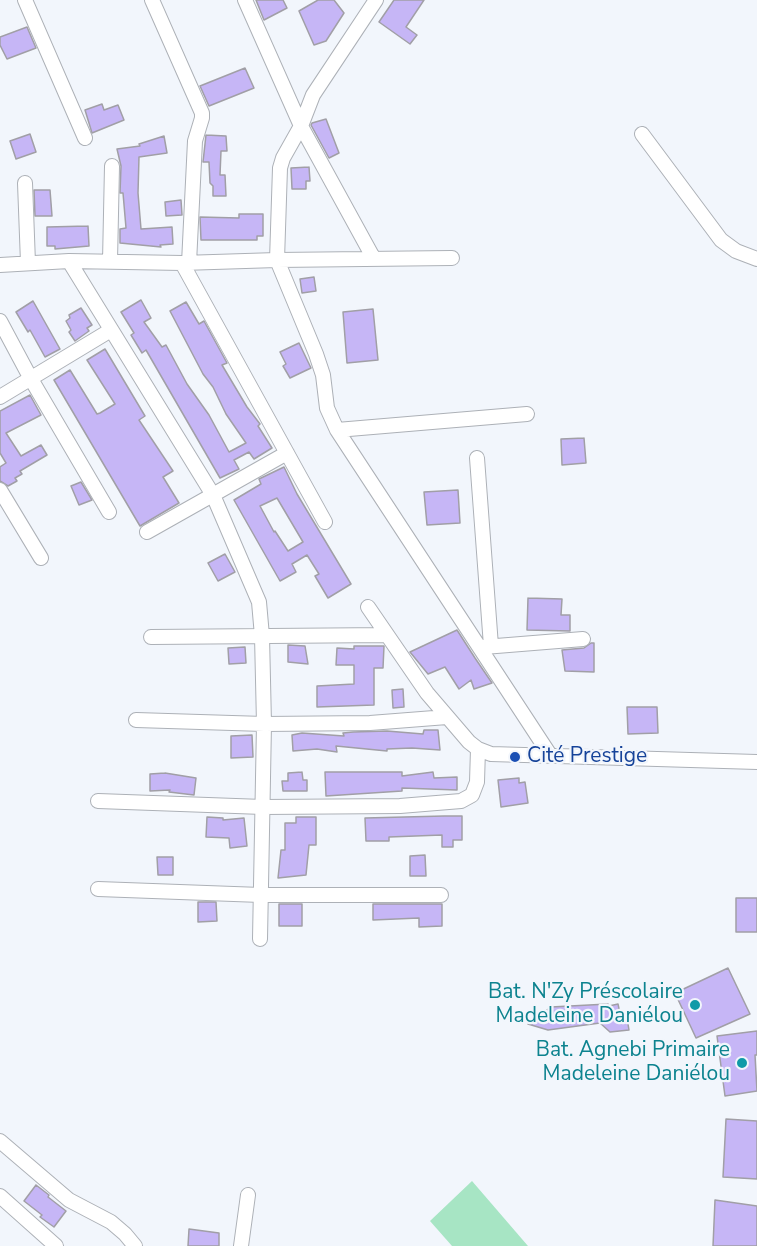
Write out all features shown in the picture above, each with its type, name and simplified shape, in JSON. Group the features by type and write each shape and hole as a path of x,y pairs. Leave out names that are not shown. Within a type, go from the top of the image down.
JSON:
{"street":[{"path":"25,0 84,138"},
{"path":"152,0 202,113 195,141 186,263 325,522"},
{"path":"245,0 301,126 374,259"},
{"path":"376,0 313,95 301,126 283,158 280,168 277,260 316,354 323,375 327,408 337,430 485,647 550,755"},
{"path":"642,134 722,240 736,251 757,259"},
{"path":"110,261 112,166"},
{"path":"25,183 28,263"},
{"path":"0,265 69,261 186,263 452,258"},
{"path":"69,261 213,495 259,602 264,724 260,939"},
{"path":"0,321 31,379 109,512"},
{"path":"0,397 111,330"},
{"path":"337,430 527,414"},
{"path":"147,532 287,453"},
{"path":"477,458 485,647"},
{"path":"0,490 40,558"},
{"path":"368,607 427,693 469,742 490,754 757,762"},
{"path":"151,637 387,635"},
{"path":"485,647 584,639"},
{"path":"136,720 264,724 370,723 447,717"},
{"path":"98,801 263,807 400,806 461,801 472,795 477,782 478,749"},
{"path":"98,889 261,895 441,895"},
{"path":"0,1141 69,1200 111,1222 126,1234 135,1246"},
{"path":"241,1246 248,1195"},
{"path":"0,1196 56,1246"}],"green space":[{"path":"472,1181 528,1246 452,1246 430,1221"}],"building":[{"path":"256,0 283,0 287,8 264,20"},
{"path":"318,0 334,0 344,13 326,41 314,45 299,11"},
{"path":"394,0 424,0 406,27 417,35 410,44 379,22"},
{"path":"27,27 36,48 7,59 0,45 0,37"},
{"path":"245,68 254,88 209,106 200,86"},
{"path":"102,104 104,110 118,105 124,120 92,133 85,110"},
{"path":"326,119 339,153 329,158 311,125"},
{"path":"30,134 36,152 16,159 10,141"},
{"path":"206,135 226,136 227,151 221,151 220,175 225,175 226,196 213,196 209,162 203,162"},
{"path":"164,136 167,153 139,157 138,193 141,229 172,227 173,244 160,245 161,247 120,243 120,229 126,228 123,193 120,193 121,166 117,149 140,146 139,144"},
{"path":"309,167 310,181 306,181 306,189 292,189 291,168"},
{"path":"34,190 50,190 52,216 35,216"},
{"path":"181,200 182,215 166,216 165,202"},
{"path":"239,214 263,214 263,236 257,236 257,240 201,240 200,217 239,218"},
{"path":"88,226 89,246 55,249 55,246 47,246 47,227"},
{"path":"314,277 316,291 302,293 300,279"},
{"path":"141,300 151,318 144,322 162,347 166,345 229,452 246,443 226,414 170,311 186,302 199,324 204,321 227,363 222,365 260,424 258,426 272,448 254,459 249,452 234,460 239,469 220,478 146,350 142,353 131,335 134,333 121,312"},
{"path":"33,301 60,349 45,357 30,330 28,332 16,312"},
{"path":"81,308 92,325 87,328 89,331 75,341 66,321 70,318 69,315"},
{"path":"373,309 378,360 347,363 343,312"},
{"path":"299,343 311,368 290,378 283,366 286,364 280,352"},
{"path":"105,349 145,416 139,420 173,471 163,477 179,503 140,526 54,380 70,370 97,414 115,404 87,360"},
{"path":"30,395 41,415 6,433 21,456 41,445 47,455 20,471 22,474 15,478 17,481 8,486 0,481 0,467 6,463 0,453 0,411"},
{"path":"584,438 586,463 562,465 561,439"},
{"path":"284,467 297,494 351,584 328,598 315,576 319,574 307,555 292,564 296,572 280,581 234,500 261,484 259,479","holes":["277,498 303,542 288,551 274,532 260,506"]},
{"path":"81,482 92,500 79,505 71,486"},
{"path":"458,490 460,523 427,525 424,492"},
{"path":"225,554 235,572 218,581 208,563"},
{"path":"528,598 562,599 561,615 570,615 570,631 527,630"},
{"path":"457,630 492,683 474,689 471,680 459,689 445,667 428,674 410,652"},
{"path":"594,643 594,672 565,671 562,650 584,648"},
{"path":"288,645 305,646 308,664 288,662"},
{"path":"354,646 384,646 383,668 374,668 374,705 317,707 317,686 354,684 354,665 336,665 337,648 354,649"},
{"path":"245,647 246,663 229,664 228,648"},
{"path":"403,689 404,707 393,708 392,690"},
{"path":"627,707 657,707 658,733 628,734"},
{"path":"424,730 438,730 440,750 412,748 387,749 387,751 336,746 337,752 317,749 293,751 292,735 302,733 344,736 343,733 387,731 423,734"},
{"path":"252,735 253,757 231,758 231,736"},
{"path":"302,772 303,780 307,780 307,791 283,791 282,781 288,781 288,773"},
{"path":"325,772 402,772 402,776 433,772 434,778 457,777 457,790 402,788 402,791 326,796"},
{"path":"165,773 196,778 194,795 169,792 170,790 150,791 150,774"},
{"path":"519,778 519,783 525,782 528,803 501,807 498,780"},
{"path":"462,816 462,840 453,840 453,847 442,847 442,835 389,837 389,841 366,841 365,818"},
{"path":"207,817 223,818 223,820 244,818 247,846 230,848 229,838 206,837"},
{"path":"296,817 316,817 316,845 309,845 306,875 278,878 281,850 285,850 285,823 296,823"},
{"path":"425,855 426,876 410,876 410,856"},
{"path":"157,857 173,857 173,875 158,875"},
{"path":"736,898 757,898 757,932 736,932"},
{"path":"198,902 216,902 217,921 198,922"},
{"path":"279,904 302,904 302,926 279,926"},
{"path":"373,904 442,904 442,926 419,927 419,918 373,920"},
{"name":"Bat. N'Zy Préscolaire Madeleine Daniélou","path":"728,968 750,1014 696,1038 675,993"},
{"path":"608,1004 609,1006 618,1004 621,1018 627,1018 629,1030 610,1032 600,1023 548,1030 528,1024 551,1007"},
{"name":"Bat. Agnebi Primaire Madeleine Daniélou","path":"757,1031 757,1055 755,1055 757,1091 725,1096 717,1036"},
{"path":"726,1119 757,1121 757,1179 723,1177"},
{"path":"36,1185 66,1211 54,1227 24,1201"},
{"path":"715,1200 757,1206 757,1246 713,1246"},
{"path":"189,1229 219,1233 219,1246 188,1246"}],"place":[{"name":"Cité Prestige","path":"515,757"},
{"name":"Bat. N'Zy Préscolaire Madeleine Daniélou","path":"695,1005"},
{"name":"Bat. Agnebi Primaire Madeleine Daniélou","path":"742,1063"}]}
